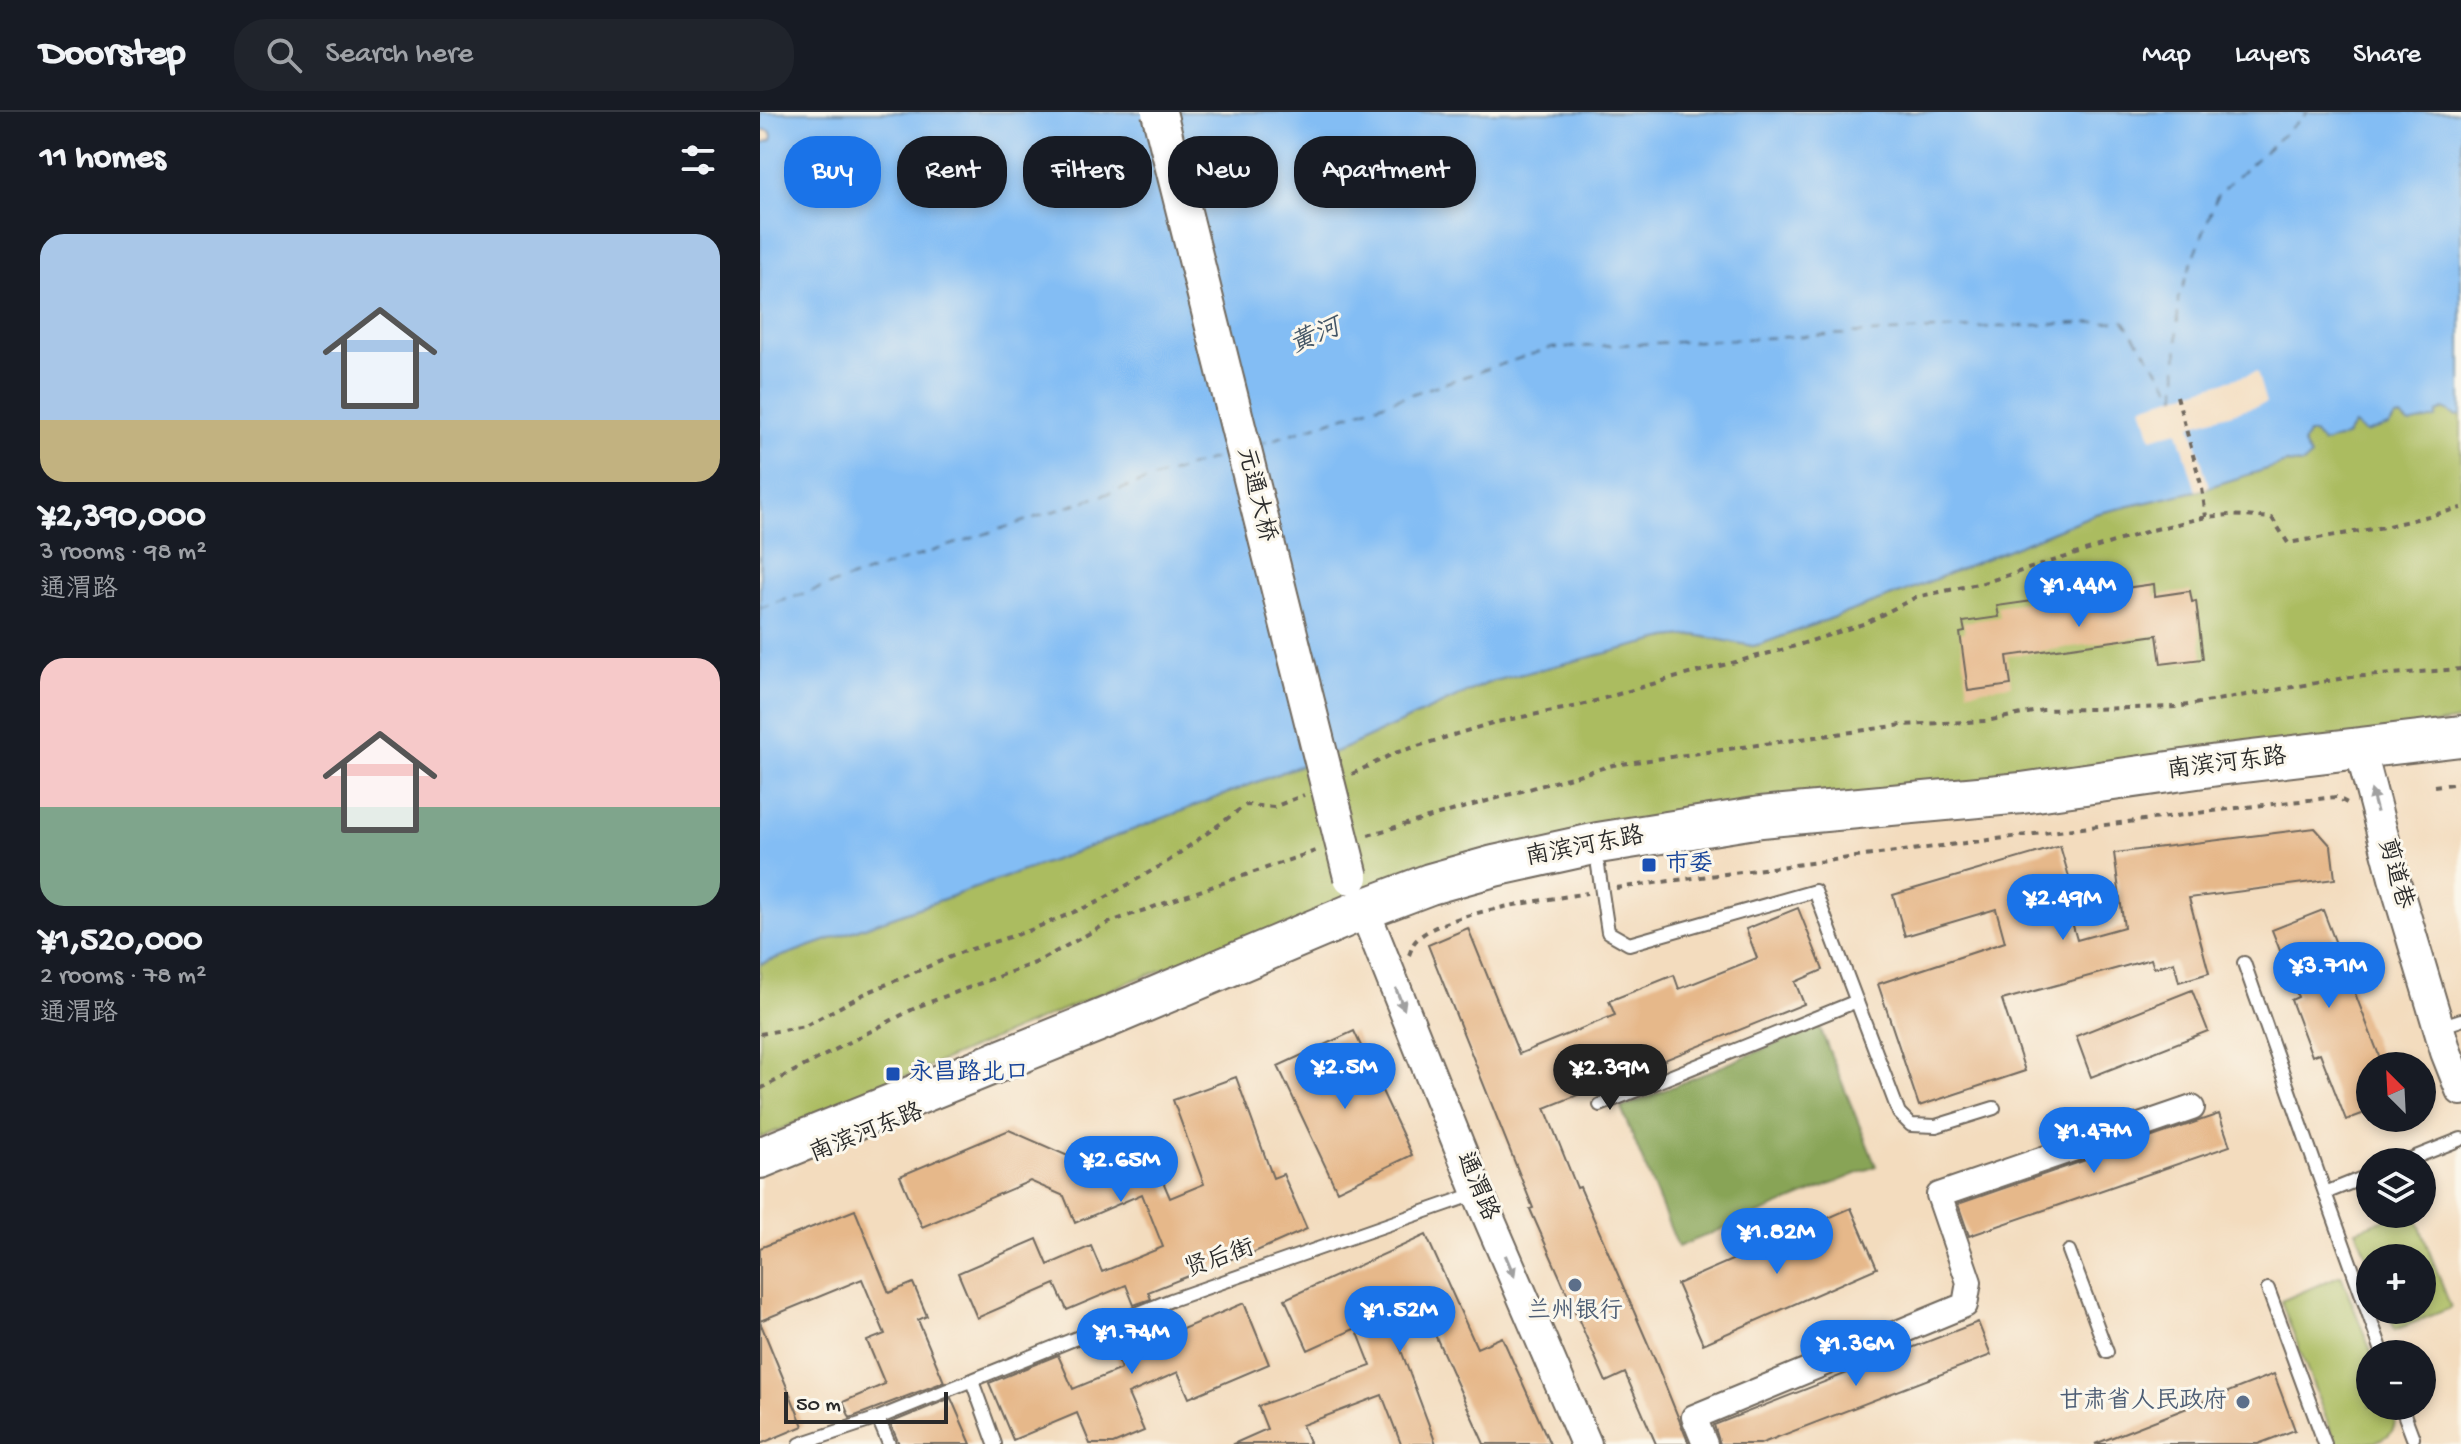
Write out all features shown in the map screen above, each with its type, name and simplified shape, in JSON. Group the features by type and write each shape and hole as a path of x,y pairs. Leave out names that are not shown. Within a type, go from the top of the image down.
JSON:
{"highway":[{"name":"南滨河东路","path":"760,1178 1371,927 1498,887 1714,843 2024,808 2362,756 2461,736"},
{"name":"南滨河东路","path":"760,1158 1106,1018 1364,909 1430,884 1572,847 1761,817 2022,793 2362,756 2461,753"}],"main road":[{"name":"元通大桥","path":"1159,112 1351,877"}],"street":[{"name":"剪道巷","path":"2362,756 2450,1024 2461,1090"},
{"name":"通渭路","path":"1371,927 1478,1193 1586,1444"},
{"path":"1705,1444 1694,1417 1965,1305 1969,1282 1939,1195 2192,1108"}],"lane":[{"path":"1598,866 1608,932 1629,944 1815,891 1899,1113 1911,1125 1936,1126 1994,1108"},
{"path":"2244,963 2378,1340"},
{"path":"1600,1105 1857,1001"},
{"path":"2436,1149 2461,1139"},
{"path":"2325,1193 2356,1181"},
{"name":"贤后街","path":"800,1444 878,1418 1171,1300 1478,1193"},
{"path":"2069,1251 2107,1352"},
{"path":"2268,1289 2325,1444"},
{"path":"972,1381 995,1444"},
{"path":"878,1418 889,1444"},
{"path":"2406,1420 2413,1438"}],"path":[{"path":"2177,396 2202,488 2206,517"},
{"path":"1340,780 1395,753 1492,723 1578,706 1789,648 1866,623 1916,597 1983,583 2084,549 2206,517 2272,518 2288,543 2384,527 2461,508"},
{"path":"2434,786 2461,783"},
{"path":"760,1034 805,1026 864,994 948,958 1028,931 1096,903 1167,862 1246,805 1274,807 1313,792"}],"green space":[{"path":"2444,409 2456,416 2461,415 2461,720 1336,907 1126,983 760,1138 760,964 1065,856 1345,748 1490,682 1667,638 1695,635 1753,646 1761,644 1911,589 2095,514 2195,491 2286,463 2303,464 2310,455 2303,444 2308,434 2314,434 2321,441 2347,435 2354,425 2363,432 2391,424 2395,418 2401,417 2406,422"},
{"path":"1819,1026 1876,1166 1678,1247 1621,1108"},
{"path":"2420,1228 2426,1244 2362,1244 2356,1230"},
{"path":"2436,1269 2451,1308 2436,1314"},
{"path":"2341,1275 2356,1313 2356,1324 2360,1324 2367,1340 2356,1340 2356,1420 2395,1420 2389,1435 2371,1442 2336,1444 2281,1301"},
{"path":"2393,1324 2410,1324 2395,1330"}],"water":[{"name":"黄河","path":"760,112 2461,112 2461,415 2456,416 2444,409 2438,412 2436,418 2409,424 2401,417 2395,418 2389,426 2365,433 2354,425 2345,437 2323,443 2314,434 2308,434 2303,444 2311,457 2303,464 2286,463 2196,491 2095,514 1911,589 1761,644 1753,646 1695,635 1667,638 1490,682 1345,748 1065,856 760,964 760,144 771,140 772,135 770,131 760,129"}],"pier":[{"path":"2257,372 2266,403 2191,425 2209,487 2196,491 2178,431 2151,438 2142,406"}],"building":[{"path":"2154,584 2155,596 2190,591 2192,602 2196,601 2203,659 2161,664 2157,635 2007,656 2011,685 1968,691 1960,633 1965,632 1963,622 1999,617 1997,606"},
{"path":"2315,828 2331,846 2335,879 2189,898 2209,973 2179,982 2174,962 2154,968 2151,959 2002,1000 2025,1071 1919,1106 1878,984 2005,942 1996,909 1905,936 1893,895 2060,846 2072,887 2063,890 2077,940 2124,927 2114,853"},
{"path":"1798,908 1823,970 1795,982 1804,1004 1545,1108 1689,1444 1656,1444 1625,1373 1606,1382 1530,1209 1533,1208 1428,945 1468,928 1519,1054 1615,1015 1609,1001 1674,975 1679,989 1757,958 1746,929"},
{"path":"2323,910 2378,1052 2356,1052 2356,1116 2346,1120 2320,1053 2312,1056 2291,1000 2298,997 2272,930"},
{"path":"2192,990 2208,1031 2091,1077 2076,1036"},
{"path":"1354,1031 1412,1155 1337,1191 1278,1066"},
{"path":"1236,1077 1273,1178 1283,1174 1307,1229 1236,1260 1234,1258 1148,1292 1151,1299 1134,1305 1126,1285 1067,1310 1055,1284 977,1318 958,1273 1037,1239 1048,1265 1091,1246 1102,1272 1163,1247 1142,1194 1075,1223 1064,1196 1030,1181 922,1227 900,1176 1009,1130 1086,1164 1145,1139 1170,1198 1204,1184 1173,1100"},
{"path":"2219,1114 2230,1146 1969,1236 1958,1204"},
{"path":"1851,1208 1877,1268 1703,1344 1677,1284"},
{"path":"855,1210 889,1293 913,1283 927,1316 918,1320 944,1382 850,1418 843,1402 885,1384 867,1341 885,1334 862,1279 760,1321 760,1248"},
{"path":"1426,1235 1477,1348 1502,1337 1550,1444 1484,1444 1428,1319 1395,1334 1436,1444 1401,1444 1382,1395 1302,1425 1310,1444 1233,1444 1267,1429 1258,1406 1371,1366 1356,1328 1308,1350 1285,1299"},
{"path":"1244,1303 1269,1364 1189,1398 1178,1372 1128,1394 1144,1431 1113,1444 1090,1444 1077,1413 1013,1440 989,1383 1058,1355 1073,1389 1121,1369 1108,1335 1157,1315 1166,1336"},
{"path":"760,1322 803,1426 760,1444"},
{"path":"1978,1322 1991,1355 1760,1444 1720,1444 1714,1425"},
{"name":"甘肃省人民政府","path":"2274,1374 2295,1430 2258,1444 2095,1444"},
{"path":"951,1398 971,1444 899,1444 890,1423"}],"ferry route":[{"path":"2177,395 2178,299 2218,194 2308,112"},
{"path":"1257,445 1551,348 2124,321 2177,396"},
{"path":"760,608 1228,454"}],"place":[{"name":"市委","path":"1649,865"},
{"name":"永昌路北口","path":"893,1074"},
{"name":"兰州银行","path":"1575,1285"},
{"name":"甘肃省人民政府","path":"2243,1402"}]}
